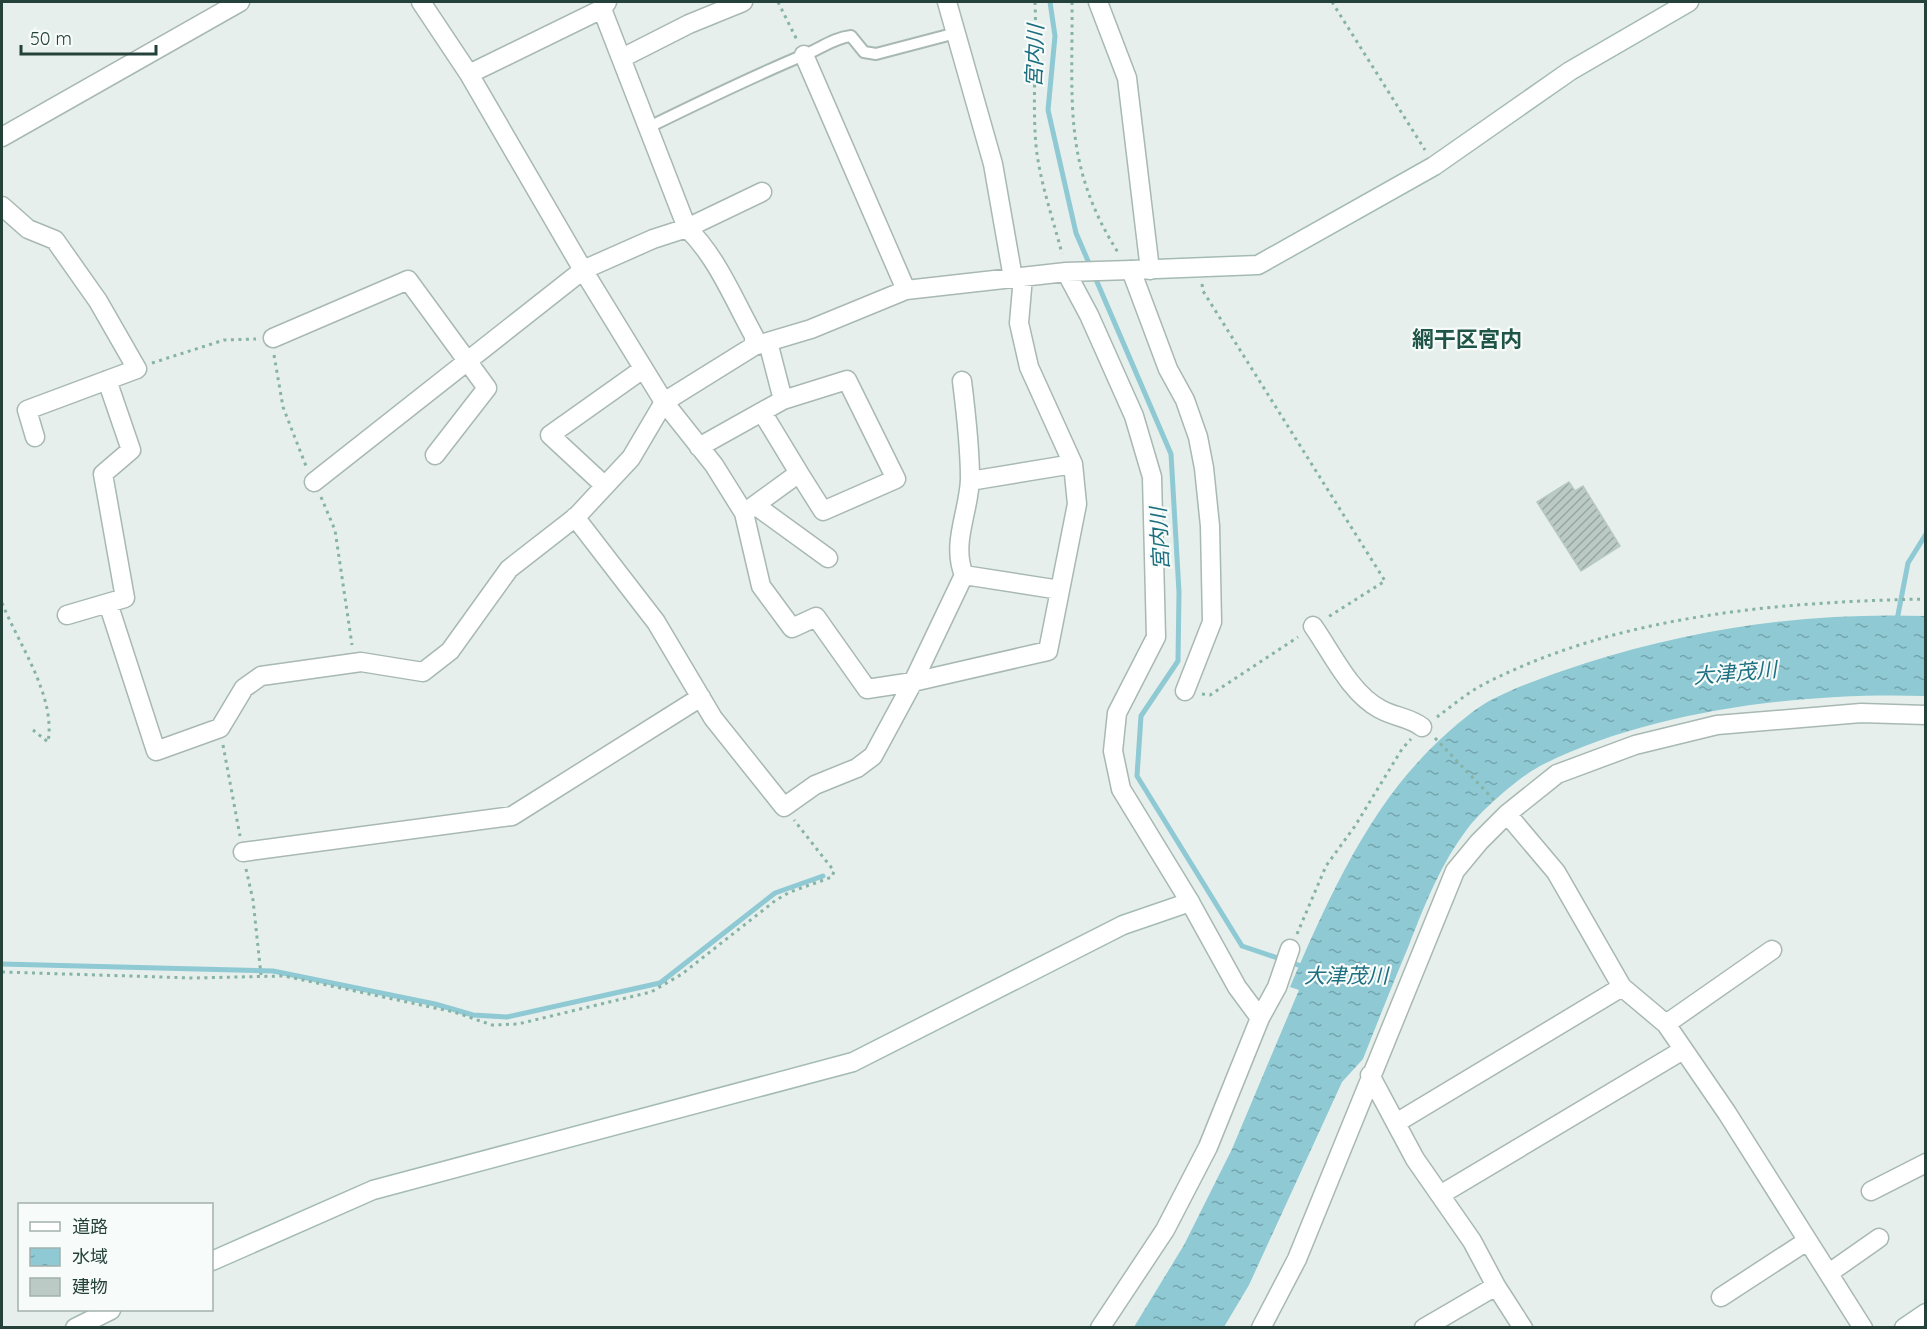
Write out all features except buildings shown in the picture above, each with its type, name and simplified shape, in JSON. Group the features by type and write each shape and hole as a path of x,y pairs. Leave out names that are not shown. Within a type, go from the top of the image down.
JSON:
{"street":[{"path":"2,137 240,2"},
{"path":"421,2 469,74 583,270 664,402 749,509 828,558"},
{"path":"622,58 689,24 743,2"},
{"path":"749,509 761,586 792,628 816,617 867,689 913,682 1048,651 1077,504 1073,464 1029,367 1019,323 1018,278 993,164 947,2"},
{"path":"1098,2 1127,78 1150,270"},
{"path":"108,603 156,751 220,728 244,688 261,676 361,662 423,672 450,651 509,569 575,517 631,458 664,402 761,344 811,329 906,290 1066,272 1199,269 1258,265 1434,166 1570,71 1689,2"},
{"path":"469,74 604,5 687,228 702,243 754,336 761,344 783,400"},
{"path":"804,55 906,290"},
{"path":"314,482 583,270 653,239 687,228 762,192"},
{"path":"2,206 28,229 55,240 98,301 137,369 27,410 35,437"},
{"path":"1131,270 1168,369 1185,400 1198,437 1204,468 1210,526 1212,622 1185,691"},
{"path":"1066,272 1089,315 1134,416 1152,477 1156,637 1117,713 1113,751 1121,789 1190,902 1237,987 1260,1018"},
{"path":"273,338 408,280 487,388 435,455"},
{"path":"605,486 550,435 643,369"},
{"path":"67,615 124,598 103,474 131,450 107,380"},
{"path":"699,447 783,400 847,380 896,479 823,511 762,412"},
{"path":"575,517 656,622 713,718 784,807 815,785 857,768 873,756 913,682 964,574 957,558 970,481 968,432 962,381"},
{"path":"970,481 1073,464"},
{"path":"749,509 799,473"},
{"path":"964,574 1060,590"},
{"path":"1313,626 1361,696 1381,710 1411,718 1425,729"},
{"path":"243,852 512,816 701,697"},
{"path":"1261,1328 1297,1258 1455,871 1503,810 1557,774 1635,745 1717,725 1861,713 1926,715"},
{"path":"1503,810 1556,872 1622,987 1666,1024 1727,1113 1863,1328"},
{"path":"213,1261 374,1190 853,1062 1123,925 1190,902"},
{"path":"1100,1328 1165,1230 1203,1158 1260,1018 1277,987 1290,949"},
{"path":"1666,1024 1746,979 1772,950"},
{"path":"1396,1123 1622,987"},
{"path":"1440,1195 1683,1050"},
{"path":"1370,1075 1415,1158 1472,1241 1496,1287 1522,1328"},
{"path":"1871,1191 1926,1164"},
{"path":"1829,1273 1879,1238"},
{"path":"1721,1297 1807,1241"},
{"path":"1424,1328 1496,1287"},
{"path":"75,1328 109,1311"},
{"path":"1904,1328 1926,1313"}],"lane":[{"path":"649,127 780,63 804,55 840,37 851,36 864,52 876,54 956,33"}],"path":[{"path":"778,2 804,55"},
{"path":"1035,2 1037,40 1034,94 1037,149 1042,183 1066,272"},
{"path":"1072,2 1070,89 1074,137 1093,205 1102,225 1131,270"},
{"path":"1332,2 1434,166"},
{"path":"1185,691 1210,695 1385,581 1203,291 1199,269"},
{"path":"137,369 224,340 273,338"},
{"path":"1290,949 1326,866 1355,826 1402,749 1483,684 1542,658 1646,627 1779,607 1926,599"},
{"path":"2,603 16,639 37,677 47,709 50,727 48,742 33,730"},
{"path":"1425,729 1503,810"},
{"path":"2,972 193,978 284,976 454,1012 492,1025 518,1023 651,992 682,974 776,900 790,892 832,877 834,871 784,807"}],"water":[{"name":"大津茂川","path":"1882,615 1925,616 1925,696 1829,697 1728,708 1678,718 1629,731 1583,747 1540,766 1502,794 1458,841 1434,884 1363,1059 1342,1082 1249,1285 1224,1327 1134,1327 1184,1245 1232,1149 1299,990 1290,987 1316,927 1346,867 1380,810 1399,784 1444,736 1481,706 1513,690 1586,663 1669,640 1796,620"}],"waterway":[{"name":"宮内川","path":"1050,2 1055,36 1048,110 1076,233 1171,454 1179,592 1178,661 1141,716 1137,776 1242,946 1304,967"},
{"path":"1897,620 1908,563 1926,534"},
{"path":"2,964 273,971 435,1004 473,1015 507,1017 660,983 775,893 823,876"}],"district":[{"name":"網干区宮内","path":"1467,339"}]}
